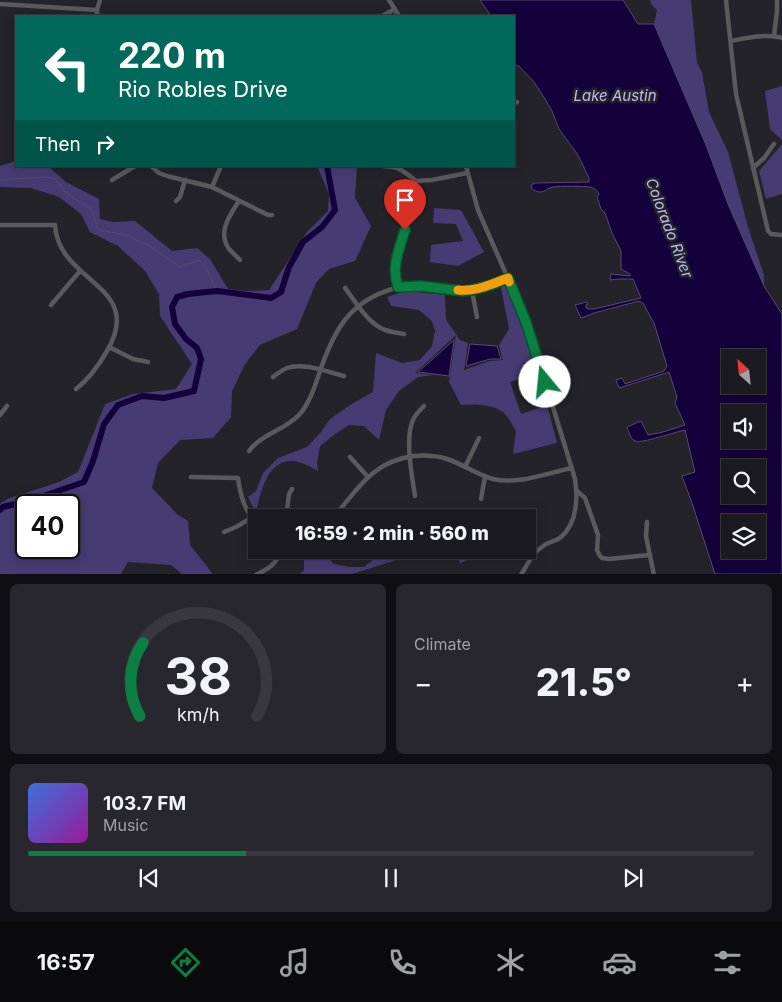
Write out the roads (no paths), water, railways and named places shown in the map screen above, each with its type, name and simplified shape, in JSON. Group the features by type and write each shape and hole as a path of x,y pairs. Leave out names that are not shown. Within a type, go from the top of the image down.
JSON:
{"street":[{"path":"97,15 96,10 100,0"},
{"path":"389,0 398,15"},
{"path":"726,0 736,94 768,231 772,234 782,235"},
{"path":"774,36 777,0"},
{"path":"0,4 96,10"},
{"path":"384,15 394,9"},
{"path":"731,41 774,36 782,38"},
{"path":"753,168 764,158 774,144"},
{"path":"112,180 133,167"},
{"path":"152,167 159,173 212,188 272,215"},
{"path":"212,188 220,167"},
{"path":"395,167 404,170 416,181 467,173"},
{"path":"466,167 478,210 526,322 576,479 576,506 569,527 559,538 552,543 546,544 535,553 521,574"},
{"path":"176,200 180,197 185,180"},
{"path":"239,201 228,218 225,226 225,237 229,248 240,260"},
{"path":"0,225 55,225 61,249 80,271 106,294 114,304 118,319 116,332 102,360 76,389"},
{"path":"398,287 395,265 405,230"},
{"path":"51,305 80,271"},
{"path":"249,450 262,439 299,415 310,398 328,347 335,333 359,306 378,294 398,287 421,286 462,291 491,285 508,278"},
{"path":"345,288 370,320 391,332 404,334"},
{"path":"472,290 477,317"},
{"path":"109,347 133,359 148,362"},
{"path":"273,376 290,367 303,367 320,369 344,376"},
{"path":"0,415 7,406"},
{"path":"414,496 409,441 414,418 424,406"},
{"path":"465,467 479,438"},
{"path":"341,509 368,477 379,468 387,463 410,456 432,455 447,459 485,477 494,479 524,479 572,468"},
{"path":"350,457 368,477"},
{"path":"192,477 238,478 241,494 248,511"},
{"path":"481,499 485,477"},
{"path":"288,509 292,489"},
{"path":"577,491 586,498 598,535 597,550 602,558 649,555"},
{"path":"224,532 248,520"},
{"path":"647,522 646,536 654,574"},
{"path":"256,574 268,569 277,559"}],"water":[{"name":"Lake Austin","path":"480,0 623,0 638,24 654,24 764,286 782,314 782,574 715,574 682,476 695,472 685,430 644,441 635,441 631,437 627,427 641,421 648,435 685,425 675,403 677,397 669,372 619,388 616,380 622,378 625,384 664,371 667,366 654,323 643,303 639,301 581,318 575,305 587,302 586,308 594,309 641,298 633,279 610,280 611,274 630,276 630,274 621,269 621,251 605,213 601,209 597,197 599,194 596,190 590,187 577,186 553,187 541,192 532,189 531,185 535,183 589,182 589,178 578,155 559,129 552,111 534,82 519,66 515,65 515,15 490,15"},
{"path":"454,340 449,376 418,372"},
{"path":"470,344 497,346 501,359 490,359 466,366"}],"waterway":[{"path":"0,510 3,507 35,499 84,482 93,461 104,424 118,405 142,396 164,398 194,391 201,359 197,348 186,339 175,324 172,307 177,297 217,291 271,298 281,292 289,267 303,242 322,227 335,210 327,167"},
{"path":"0,180 44,177 56,179 64,191 92,210 97,227 101,230 129,236 149,245 180,267 199,260 206,268 217,291"}],"water label":[{"name":"Colorado River","path":"669,228"}]}
